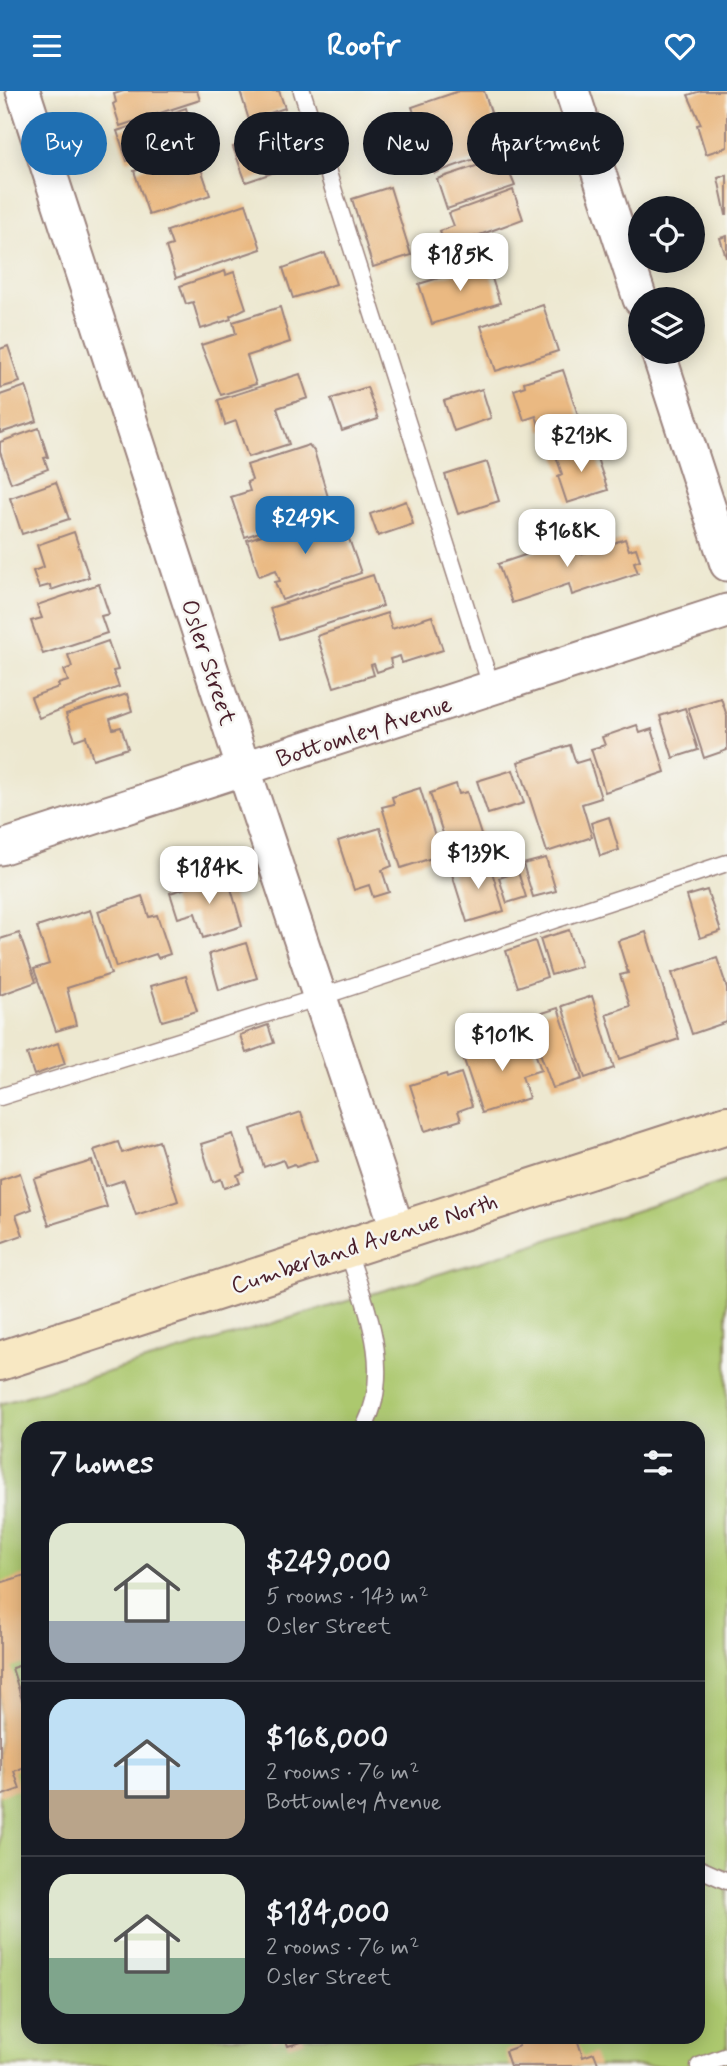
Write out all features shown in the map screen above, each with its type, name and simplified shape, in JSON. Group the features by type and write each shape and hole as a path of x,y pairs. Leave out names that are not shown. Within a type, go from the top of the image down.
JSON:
{"main road":[{"name":"Cumberland Avenue North","path":"0,1361 727,1125"}],"street":[{"name":"Osler Street","path":"23,91 244,770 398,1231"},
{"path":"572,91 636,287"},
{"path":"662,364 727,565"},
{"name":"Bottomley Avenue","path":"0,848 727,611"}],"lane":[{"path":"302,91 492,689"},
{"path":"0,1097 320,997 727,863"},
{"path":"347,1249 372,1328 379,1364 377,1398 367,1421"},
{"path":"705,1871 727,1881"},
{"path":"699,2066 727,2056"}],"green space":[{"path":"727,1181 727,2066 0,2066 0,1404 486,1260"}],"building":[{"path":"124,91 197,91 200,100 163,112 121,112 120,126 113,104 116,102 114,94"},
{"path":"240,91 279,91 285,108 273,112 247,112"},
{"path":"459,91 484,91 491,112 467,112 467,162 453,167 453,112 414,112 412,107"},
{"path":"701,91 727,91 727,147 706,154 697,125 701,124 688,95"},
{"path":"467,169 467,175 510,175 515,186 447,209 437,179"},
{"path":"135,175 203,175 210,195 149,215"},
{"path":"243,175 266,175 246,182"},
{"path":"727,175 727,215 726,215 718,178"},
{"path":"390,187 411,255 373,267 352,199"},
{"path":"513,190 523,219 458,243 457,240 444,245 440,231 454,226 449,213"},
{"path":"246,204 261,249 176,278 166,247 172,245 167,231"},
{"path":"727,236 727,257 726,257 720,238"},
{"path":"325,253 336,284 293,298 283,268"},
{"path":"487,263 500,303 432,324 419,284"},
{"path":"225,271 226,275 234,272 246,308 230,316 231,319 201,329 193,302 186,304 180,286"},
{"path":"543,305 558,351 496,371 481,326"},
{"path":"280,307 290,342 247,356 256,384 221,395 201,345 236,334 233,322"},
{"path":"8,346 20,382 0,388 0,349"},
{"path":"563,370 579,418 541,431 536,416 524,420 514,390 525,386 524,382"},
{"path":"300,374 308,398 277,408 289,444 248,457 236,421 225,425 218,400"},
{"path":"26,386 37,421 0,433 0,395"},
{"path":"367,387 378,419 342,431 331,399"},
{"path":"482,389 491,418 454,431 444,401"},
{"path":"39,428 48,457 44,458 48,469 11,483 0,452 0,442"},
{"path":"592,444 608,490 567,503 558,476 562,474 556,456"},
{"path":"309,445 314,451 331,507 245,537 231,497 250,491 247,482 252,480 247,465"},
{"path":"487,462 499,501 458,514 445,475"},
{"path":"56,482 69,519 22,534 10,498"},
{"path":"406,501 413,524 378,536 370,514"},
{"path":"321,515 325,525 342,519 361,573 282,600 275,582 280,581 276,570 259,576 247,540"},
{"path":"74,532 89,577 51,590 50,585 39,588 33,571 44,567 37,545"},
{"path":"576,538 581,554 625,539 629,550 636,548 640,560 634,562 638,573 572,595 569,584 512,603 498,564"},
{"path":"373,575 383,606 280,639 270,608"},
{"path":"99,584 109,614 101,616 107,633 43,654 31,621 42,618 37,605"},
{"path":"387,613 392,629 432,616 443,650 402,663 400,656 390,659 392,667 377,672 374,664 371,665 374,675 334,687 317,636"},
{"path":"108,641 118,670 113,671 119,687 39,718 31,697 68,681 64,670 72,667 68,655"},
{"path":"127,694 132,711 110,719 113,729 121,727 128,748 93,759 86,736 75,740 66,714"},
{"path":"721,698 727,716 727,750 704,758 688,708"},
{"path":"685,708 698,750 673,758 660,716"},
{"path":"637,725 640,733 652,729 665,772 605,792 591,749 605,745 602,737"},
{"path":"570,745 576,763 589,759 601,798 582,804 592,837 547,852 518,762"},
{"path":"513,770 524,803 488,814 477,781"},
{"path":"456,784 459,794 467,792 483,841 449,852 430,793"},
{"path":"420,788 441,855 401,868 382,807 394,804 392,797"},
{"path":"609,817 619,850 600,856 591,823"},
{"path":"380,828 392,866 382,870 389,892 373,897 369,885 354,890 338,841"},
{"path":"546,858 556,891 533,897 523,864"},
{"path":"488,859 504,911 467,922 451,871"},
{"path":"518,872 526,897 507,903 499,878"},
{"path":"227,875 242,926 203,938 195,913 178,918 170,893"},
{"path":"707,890 721,931 700,938 687,896"},
{"path":"142,896 149,917 157,915 170,954 158,958 156,954 116,967 98,911"},
{"path":"90,910 111,974 67,988 76,1025 56,1031 34,969 49,964 37,927"},
{"path":"569,930 581,966 551,975 540,939"},
{"path":"646,932 679,1039 620,1059 606,1014 630,1006 620,975 628,973 618,941"},
{"path":"19,933 36,982 0,995 0,939"},
{"path":"535,941 547,977 518,987 506,951"},
{"path":"246,943 257,978 219,990 209,954"},
{"path":"717,958 727,988 727,1022 692,1034 672,973"},
{"path":"186,976 197,1011 162,1021 151,986"},
{"path":"592,996 614,1068 585,1078 562,1006"},
{"path":"558,1008 582,1079 553,1088 527,1018"},
{"path":"268,1025 274,1043 246,1053 240,1035"},
{"path":"529,1035 541,1070 522,1076 529,1098 482,1113 463,1057"},
{"path":"58,1043 65,1064 34,1075 27,1054"},
{"path":"461,1073 472,1106 458,1111 461,1120 425,1131 410,1085 446,1074 447,1078"},
{"path":"301,1112 317,1160 296,1167 294,1164 286,1167 283,1160 264,1167 251,1129"},
{"path":"233,1134 245,1172 237,1175 240,1183 224,1188 221,1179 213,1182 201,1144"},
{"path":"159,1141 178,1201 136,1215 124,1180 106,1186 94,1150 118,1142 122,1153"},
{"path":"92,1161 107,1207 49,1225 34,1179"},
{"path":"20,1173 32,1209 16,1215 23,1235 0,1243 0,1180"},
{"path":"21,1576 21,1665 12,1668 21,1697 21,1768 14,1771 20,1789 0,1796 0,1583"},
{"path":"518,2044 579,2044 583,2057 594,2053 599,2066 510,2066 505,2051"}]}
